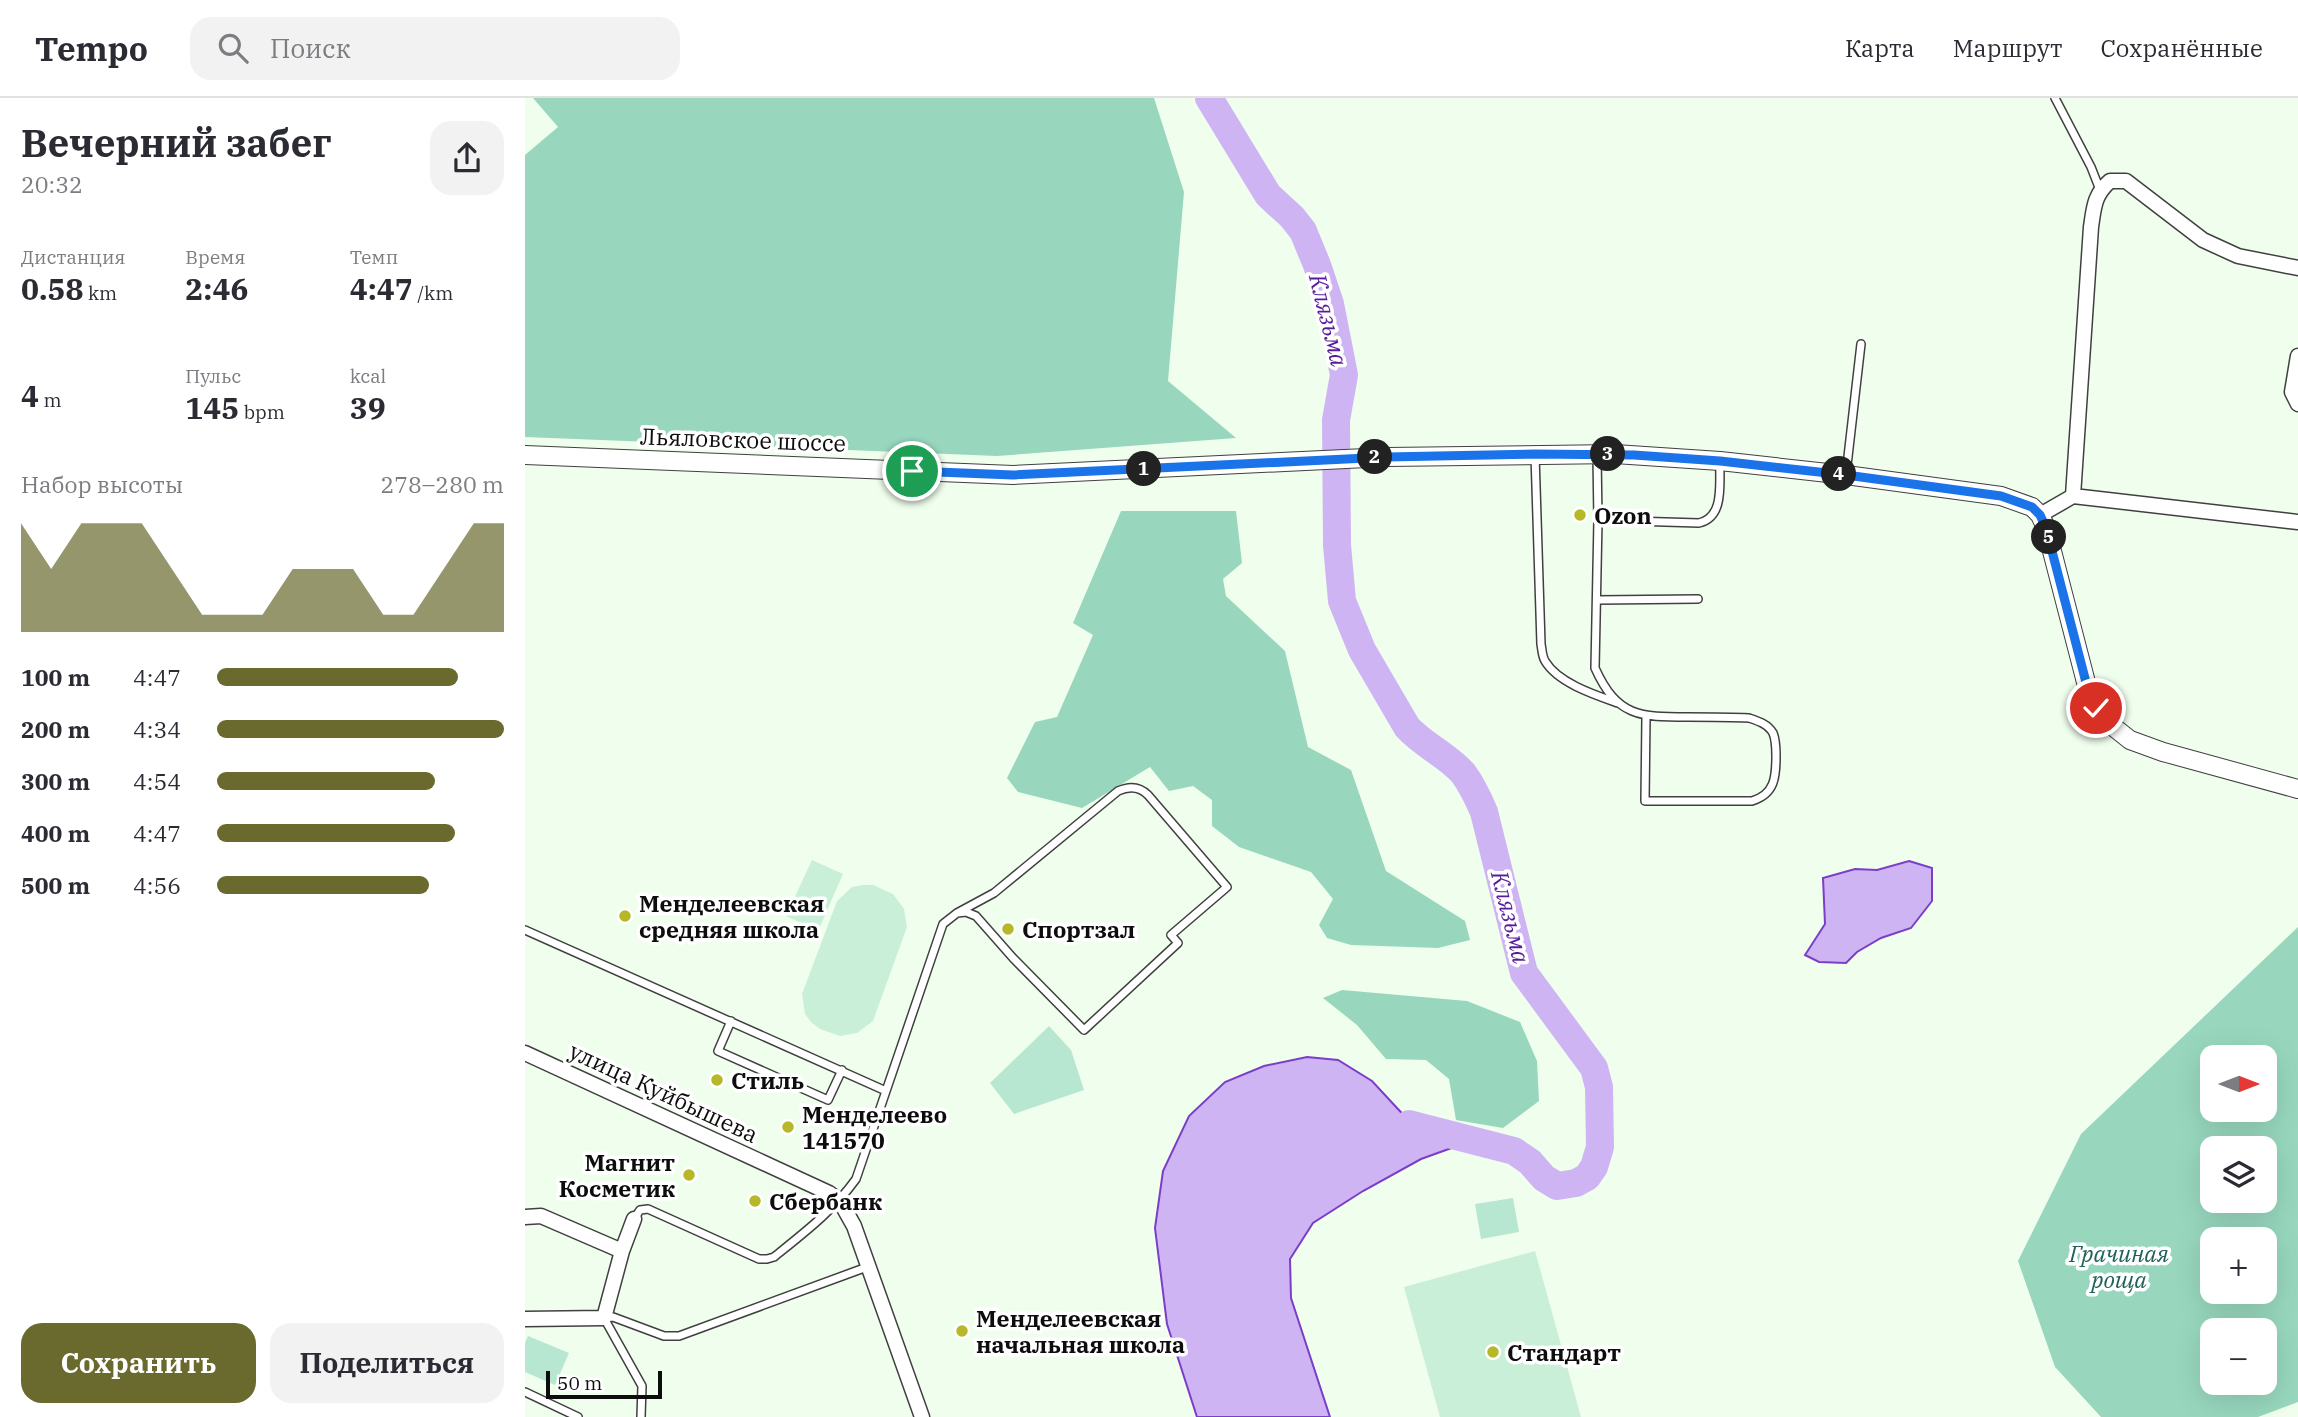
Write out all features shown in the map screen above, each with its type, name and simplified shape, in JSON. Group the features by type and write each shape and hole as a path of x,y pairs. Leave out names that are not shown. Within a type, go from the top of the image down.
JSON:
{"street":[{"path":"2073,496 2091,227 2100,190 2110,181 2126,181 2203,240 2238,256 2298,268"},
{"path":"2298,356 2292,392 2298,404"},
{"name":"Льяловское шоссе","path":"525,454 1013,475 1387,457 1597,454 1720,461 2001,496 2032,507 2040,515"},
{"path":"2298,522 2073,496 2040,515 2046,528 2088,690 2096,708 2106,721 2130,740 2163,752 2298,789"},
{"name":"улица Куйбышева","path":"525,1053 829,1193 840,1201"},
{"path":"840,1201 854,1226 922,1417"},
{"path":"525,1217 541,1216 622,1251"},
{"path":"525,1319 604,1318 622,1251 635,1219"}],"lane":[{"path":"2055,98 2100,190"},
{"path":"1846,475 1861,344"},
{"path":"1535,454 1541,644 1545,660 1557,674 1579,689 1646,717 1749,718 1763,723 1772,732 1776,745 1776,775 1770,792 1752,801 1645,801 1646,717"},
{"path":"1597,454 1595,668 1604,688 1619,704"},
{"path":"1598,520 1708,521 1713,516 1718,501 1720,461"},
{"path":"1597,600 1698,599"},
{"path":"635,1219 640,1210 648,1209 759,1259 767,1259 774,1257 840,1201 856,1179 943,925 957,913 994,893 1118,791 1125,788 1143,789 1227,887 1171,935 1178,943 1084,1030 976,916 966,912 957,913"},
{"path":"525,930 886,1091"},
{"path":"731,1021 718,1051 828,1100 842,1070"},
{"path":"641,1417 642,1386 604,1318 613,1317 664,1336 680,1336 867,1267"},
{"path":"525,1392 578,1417"}],"green space":[{"path":"533,98 1154,98 1184,192 1168,381 1236,438 997,456 525,437 525,155 558,127"},
{"path":"1121,511 1236,511 1242,563 1223,579 1226,596 1285,651 1308,747 1351,770 1386,871 1465,921 1470,940 1438,948 1351,945 1327,938 1319,925 1333,899 1311,872 1239,847 1212,826 1212,800 1193,786 1169,791 1150,767 1082,808 1018,792 1007,778 1035,722 1057,717 1093,635 1073,623"},
{"path":"812,860 843,874 818,931 786,916"},
{"path":"873,885 893,894 904,909 907,927 873,1021 857,1033 840,1036 820,1029 811,1022 805,1014 802,994 837,901 852,887"},
{"name":"Грачиная роща","path":"2298,927 2298,1402 2258,1417 2101,1417 2055,1367 2018,1261 2081,1134"},
{"path":"1342,990 1467,1001 1520,1022 1537,1061 1539,1101 1503,1128 1456,1120 1449,1079 1426,1060 1386,1059 1357,1025 1323,998"},
{"path":"1049,1026 1071,1050 1084,1090 1014,1114 990,1083"},
{"path":"1513,1198 1519,1232 1481,1239 1475,1204"},
{"name":"Стандарт","path":"1535,1251 1581,1417 1440,1417 1404,1287"},
{"path":"528,1336 569,1353 555,1385 525,1372 525,1343"}],"shaded area":[{"path":"1909,861 1932,868 1932,901 1911,928 1881,938 1857,952 1846,963 1819,962 1805,955 1825,924 1823,878 1855,869 1877,870"},
{"path":"1307,1057 1338,1060 1372,1081 1411,1123 1471,1141 1421,1159 1313,1223 1290,1259 1291,1298 1330,1417 1197,1417 1167,1324 1155,1228 1163,1171 1189,1116 1225,1082 1264,1066"}],"waterway":[{"name":"Клязьма","path":"1209,98 1268,195 1303,231 1330,304 1344,375 1336,420 1337,545 1342,601 1362,650 1407,727 1457,767 1475,792 1484,812 1524,973 1594,1068 1599,1087 1600,1147 1594,1167 1587,1177 1576,1183 1557,1186 1514,1151 1409,1124"}],"place":[{"name":"Ozon","path":"1580,515"},
{"name":"Менделеевская средняя школа","path":"625,916"},
{"name":"Спортзал","path":"1008,929"},
{"name":"Стиль","path":"717,1080"},
{"name":"Менделеево 141570","path":"788,1127"},
{"name":"Магнит Косметик","path":"689,1175"},
{"name":"Сбербанк","path":"755,1201"},
{"name":"Менделеевская начальная школа","path":"962,1331"},
{"name":"Стандарт","path":"1493,1352"}],"route":[{"path":"912,471 1013,475 1387,457 1615,454 1720,461 2001,496 2032,507 2040,515 2046,528 2088,690 2096,708"}]}
